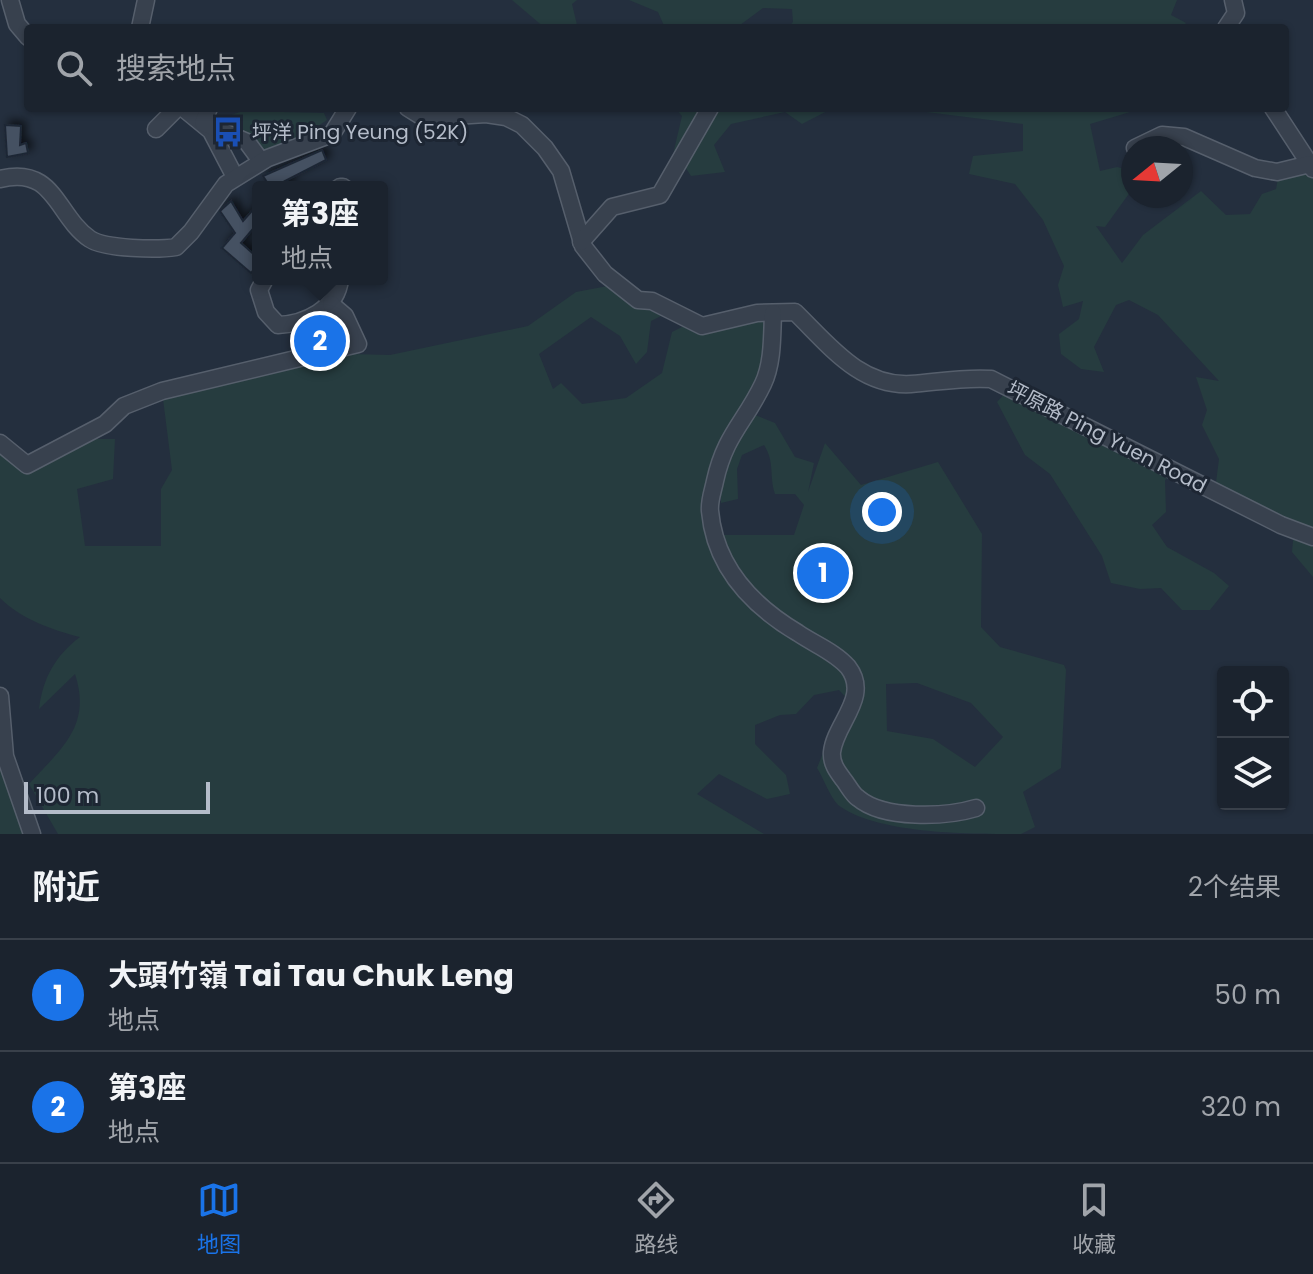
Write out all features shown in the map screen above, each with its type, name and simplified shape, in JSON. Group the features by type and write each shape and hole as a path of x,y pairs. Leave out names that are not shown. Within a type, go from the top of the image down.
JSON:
{"street":[{"path":"10,0 17,24 24,32"},
{"path":"141,24 146,0"},
{"path":"1228,24 1238,4"},
{"path":"156,129 175,112"},
{"path":"0,179 27,176 40,183 91,239 112,245 176,247 235,177 261,161 332,134 346,112"},
{"name":"坪原路 Ping Yuen Road","path":"414,112 424,118 486,114 522,125 545,148 561,171 581,242 605,274 638,300 652,301 702,326 795,312 860,374 888,384 964,377 991,379 1281,525 1313,537"},
{"path":"581,242 612,207 660,195 708,112"},
{"path":"1193,141 1255,168 1277,172 1312,166 1276,112"},
{"path":"206,116 247,142 261,161"},
{"path":"206,116 235,177"},
{"path":"262,285 259,290 266,312 278,325 294,324 331,304 339,285"},
{"path":"0,443 27,465 105,424 124,406 162,391 358,344 345,316 331,304"},
{"path":"773,313 771,352 763,384 722,452 709,507 721,561 741,587 779,621 828,651 849,668 855,683 853,705 832,752 833,764 857,798 890,810 931,816 947,816 976,808"},
{"path":"0,696 5,756 32,834"}],"green space":[{"path":"512,0 577,0 572,4 577,24 540,24"},
{"path":"629,0 1177,0 1171,15 1186,23 791,24 792,9 763,8 741,24 663,24 658,12"},
{"path":"240,112 324,113 327,120 306,134 307,138 263,152 227,126 228,116"},
{"path":"678,112 785,112 731,124 714,145 725,172 691,176 674,150 682,116"},
{"path":"785,112 825,112 802,124"},
{"path":"926,112 1130,112 1090,124 1100,171 1121,168 1121,205 1105,227 1096,226 1122,263 1143,235 1179,208 1193,208 1193,197 1201,191 1226,215 1250,214 1262,194 1276,189 1280,167 1303,153 1313,152 1313,577 1292,552 1294,530 1215,490 1219,459 1202,425 1207,410 1196,377 1219,381 1158,315 1129,300 1116,305 1094,347 1104,372 1081,369 1061,354 1059,334 1079,319 1083,301 1063,307 1058,285 1064,266 1043,220 1015,184 969,174 973,156 1023,151 1023,124"},
{"path":"613,285 667,313 651,321 647,352 636,364 620,336 591,317 539,354 553,389 561,383 582,404 626,398 662,373 672,332 694,321 773,313 770,357 745,411 775,423 795,457 814,463 808,492 825,443 861,485 938,462 982,534 981,627 1000,647 1064,665 1066,670 1061,768 1023,792 1035,827 1021,834 924,830 875,822 838,805 817,768 831,733 853,705 839,690 814,695 796,714 780,715 755,725 755,744 786,775 790,794 767,799 719,774 697,794 764,834 58,834 29,784 62,748 76,722 79,692 75,674 39,709 52,668 80,637 37,623 0,598 0,450 18,468 95,439 115,439 113,479 77,489 85,546 161,546 161,489 172,470 162,391 312,353 390,355 528,326 576,292","holes":["764,445 770,457 775,494 795,494 804,505 794,535 707,535 721,485 721,503 738,499 737,469 742,455","917,683 971,703 1003,737 975,767 933,739 887,731 886,684"]},
{"path":"1010,388 1176,470 1165,480 1166,512 1152,525 1167,547 1214,573 1229,586 1210,610 1182,610 1161,588 1140,589 1111,583 1102,556 1050,474 1025,455 997,402"},
{"path":"0,764 25,834 0,834"}],"building":[{"path":"5,125 21,126 20,145 26,143 28,153 7,157"},
{"path":"322,150 326,160 285,181 266,181 263,176"},
{"path":"231,201 243,221 252,211 252,230 241,243 252,253 251,273 222,248 235,233 220,211"},
{"path":"327,320 341,333 311,344 309,338"}],"place":[{"name":"坪洋 Ping Yeung (52K)","path":"228,132"},
{"name":"第3座","path":"320,341"},
{"name":"大頭竹嶺 Tai Tau Chuk Leng","path":"823,573"}]}
